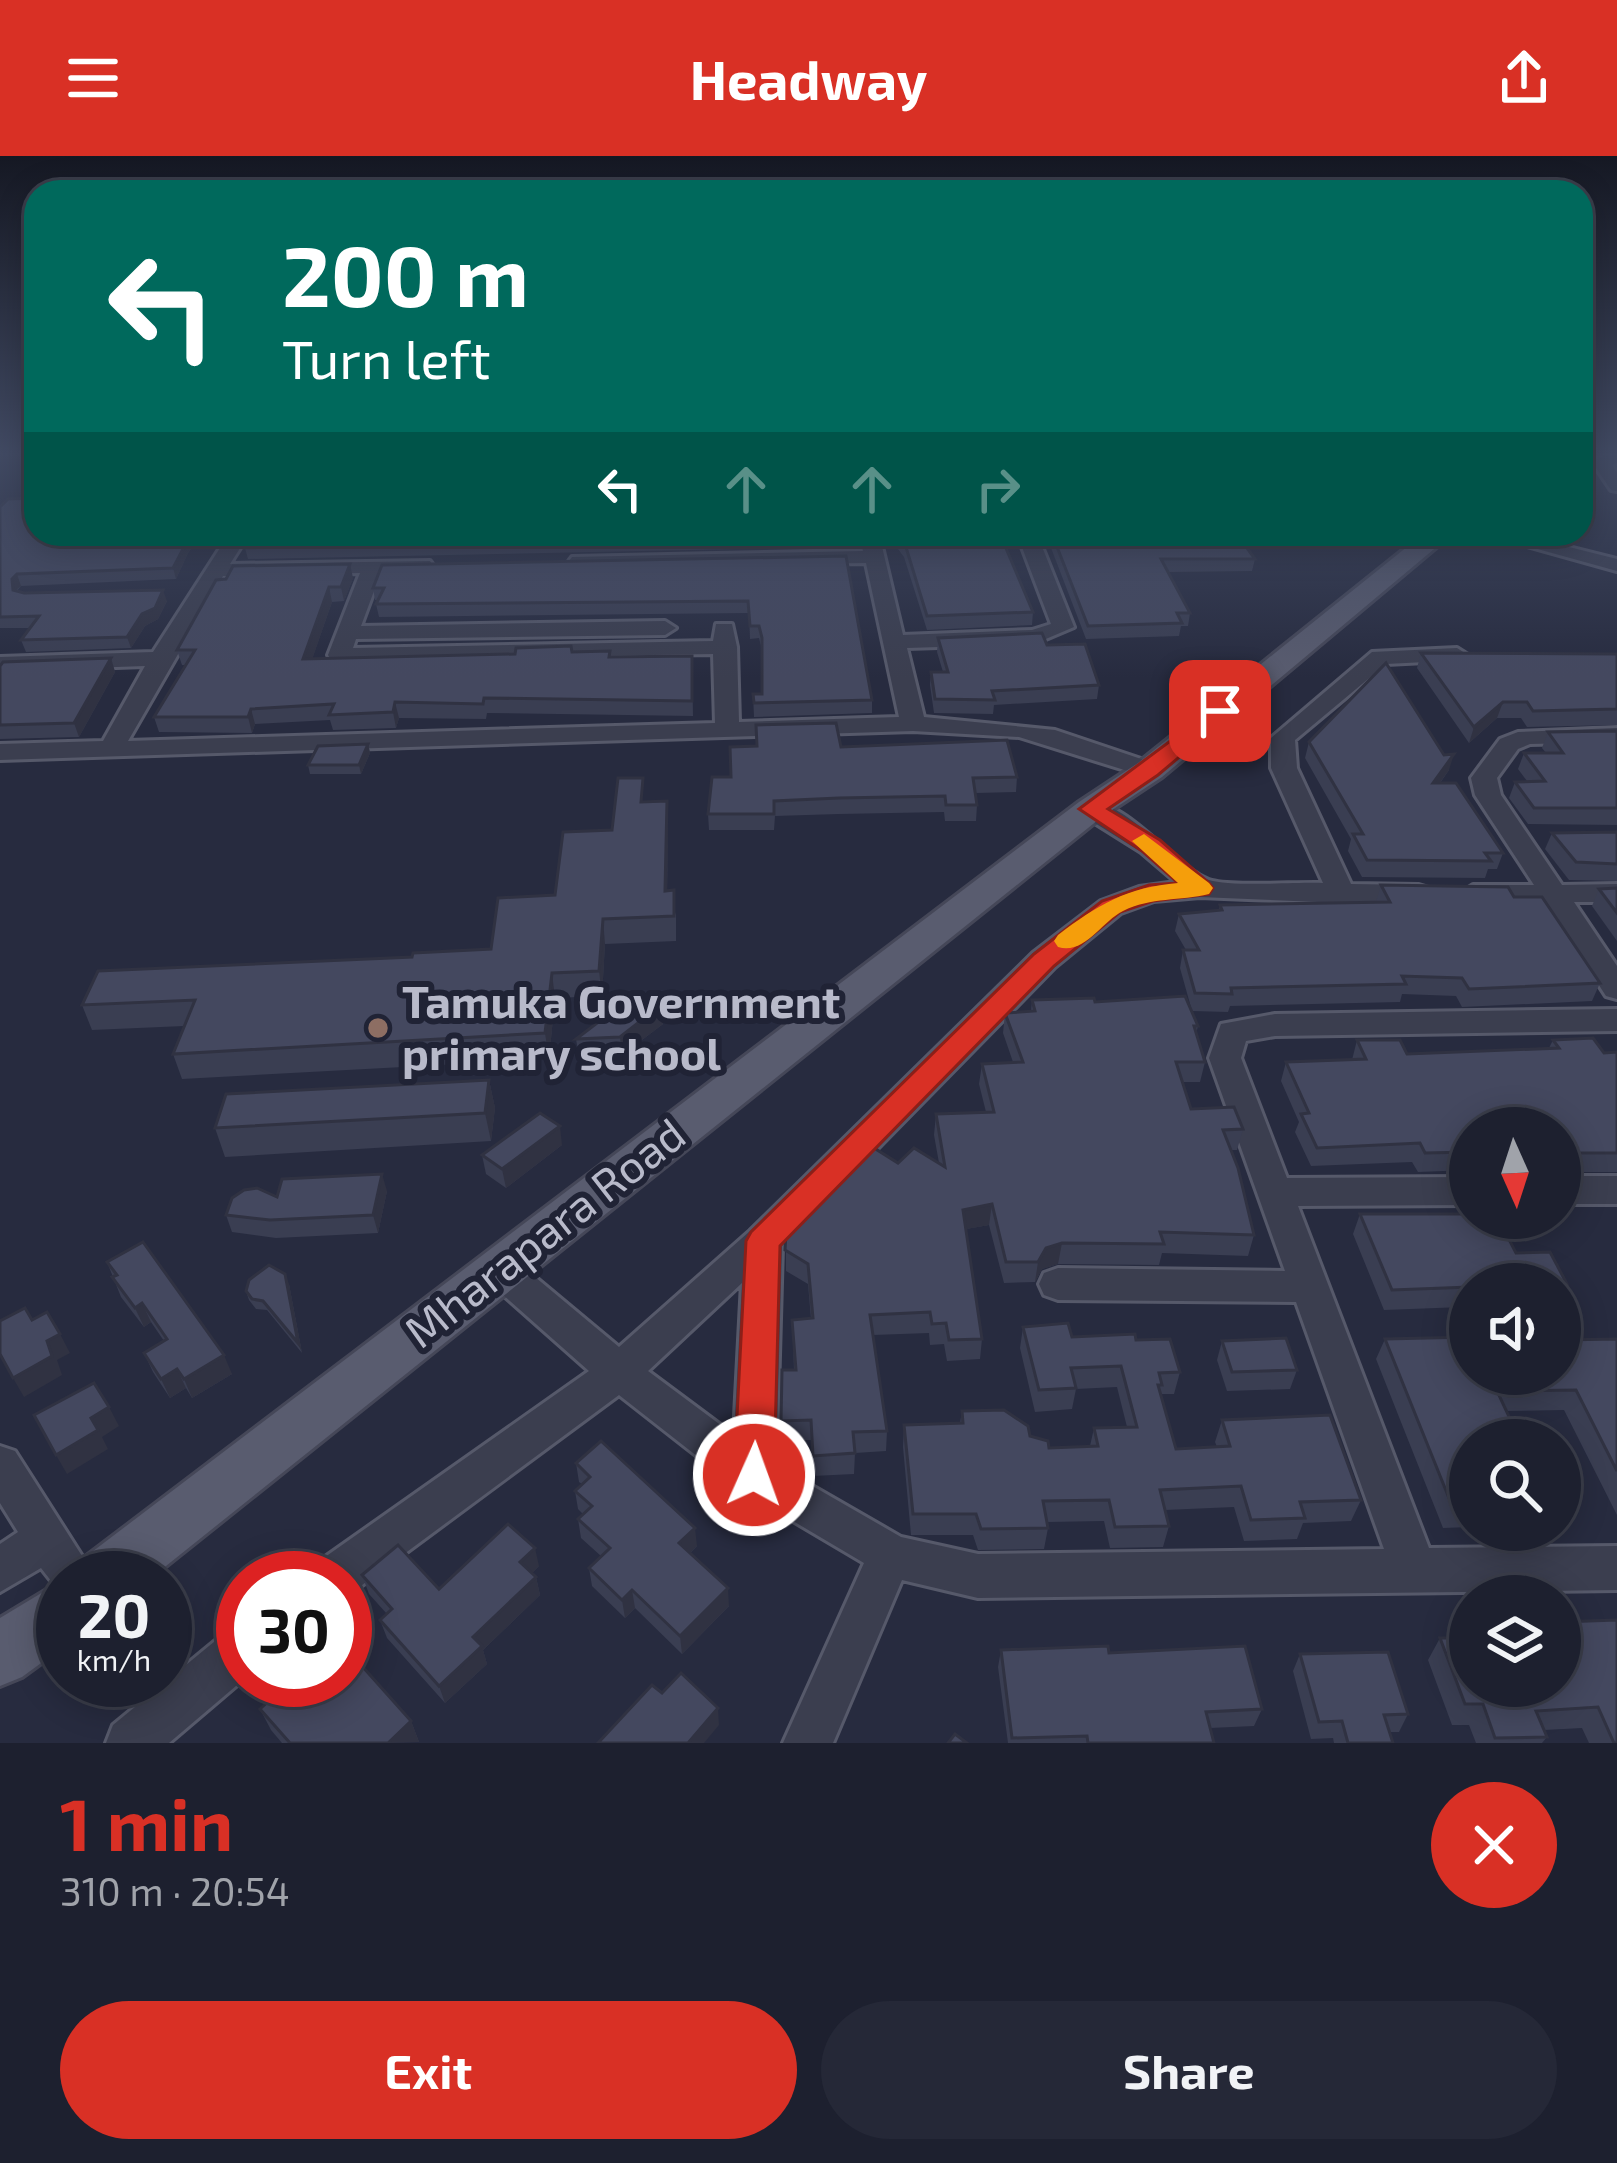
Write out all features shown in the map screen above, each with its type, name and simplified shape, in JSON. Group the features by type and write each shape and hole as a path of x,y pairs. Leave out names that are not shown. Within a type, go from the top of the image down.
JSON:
{"main road":[{"name":"Mharapara Road","path":"139,1551 1091,809 1150,770 1424,546"},
{"path":"0,1655 36,1629"}],"street":[{"path":"112,747 202,583 230,546"},
{"path":"728,546 729,558"},
{"path":"562,562 729,558 860,546"},
{"path":"871,546 913,724"},
{"path":"892,642 1034,638 1063,627 1032,546"},
{"path":"1542,546 1617,565"},
{"path":"202,583 373,566 444,565"},
{"path":"373,566 337,650 346,657 726,646 727,731"},
{"path":"1342,894 1284,767 1283,738 1380,657 1482,655"},
{"path":"0,664 160,659"},
{"path":"0,752 913,724 1019,730 1055,737 1150,770"},
{"path":"1617,735 1527,736 1509,744 1484,778 1488,795 1617,988"},
{"path":"1091,809 1151,846 1200,888"},
{"path":"1518,837 1558,837"},
{"path":"371,1551 619,1372 763,1241 1044,960 1111,907 1149,893 1200,888 1342,894 1617,893"},
{"path":"1414,1568 1225,1058 1232,1032 1275,1025 1617,1020"},
{"path":"1581,1190 1617,1190"},
{"path":"1277,1192 1449,1191"},
{"path":"754,1475 763,1241"},
{"path":"498,1268 619,1372 754,1475 870,1539 890,1556 978,1576 1617,1568"},
{"path":"1058,1284 1311,1287"},
{"path":"0,1465 54,1551"},
{"path":"0,1570 46,1540"},
{"path":"808,1743 890,1556"},
{"path":"130,1743 216,1671"}],"building":[{"path":"0,530 24,530 24,546 185,546 173,568 17,574 12,579 13,590 24,593 163,590 155,608 142,614 127,637 21,640 39,616 0,617"},
{"path":"246,546 345,546 245,548"},
{"path":"906,546 1005,546 1033,612 927,616"},
{"path":"1057,546 1246,546 1255,559 1161,559 1190,613 1177,613 1182,623 1088,626"},
{"path":"846,556 872,700 754,703 753,694 762,694 762,638 759,626 750,626 748,601 376,604 384,588 373,588 382,565"},
{"path":"350,564 341,587 329,587 303,659 515,654 516,648 571,646 572,652 610,651 609,657 692,656 692,701 484,698 483,704 395,702 393,712 329,715 334,704 251,709 248,717 154,717 195,650 177,650 216,580 226,579 233,566"},
{"path":"1042,633 1047,645 1085,644 1099,685 992,691 995,700 935,699 931,672 948,672 938,638"},
{"path":"1421,653 1617,654 1617,709 1533,711 1527,702 1503,702 1474,727"},
{"path":"111,658 74,723 0,725 3,662"},
{"path":"1386,663 1444,755 1454,754 1433,783 1456,783 1503,853 1485,853 1491,861 1367,860 1353,834 1363,834 1309,742"},
{"path":"836,723 841,747 1007,740 1017,777 973,778 977,805 946,805 945,796 839,798 774,801 774,814 708,814 712,777 731,777 730,747 757,746 756,725"},
{"path":"1617,731 1617,808 1534,808 1515,782 1545,781 1524,753 1563,753 1548,732"},
{"path":"368,744 359,765 308,765 318,746"},
{"path":"618,778 643,778 641,802 667,801 665,891 674,890 674,916 603,919 599,971 552,973 545,1033 173,1054 195,1000 82,1005 98,971 491,949 498,898 555,895 563,832 612,830"},
{"path":"1617,832 1617,864 1576,862 1552,833"},
{"path":"1381,885 1508,887 1514,897 1542,897 1600,983 1469,989 1462,978 1402,976 1406,984 1195,993 1183,950 1199,950 1179,914 1222,910 1220,905 1390,902"},
{"path":"1617,888 1617,913 1599,889"},
{"path":"638,992 661,1005 620,1037 576,1039"},
{"path":"1185,996 1198,1026 1194,1026 1205,1062 1176,1062 1191,1109 1234,1107 1243,1129 1223,1130 1238,1168 1254,1235 1160,1232 1164,1244 1062,1243 1046,1248 1038,1262 1006,1262 992,1204 963,1210 982,1339 949,1340 946,1323 932,1324 930,1312 870,1315 887,1431 853,1432 855,1453 813,1456 811,1420 781,1421 782,1370 796,1370 792,1320 813,1318 808,1264 785,1250 786,1233 874,1148 898,1163 914,1148 945,1167 936,1114 994,1112 982,1064 1023,1062 1005,1013 1035,1011 1032,1000 1094,998 1095,1002"},
{"path":"1593,1038 1604,1053 1617,1052 1617,1153 1581,1153 1581,1107 1449,1107 1449,1152 1425,1153 1420,1143 1317,1148 1301,1114 1309,1113 1286,1062 1366,1059 1357,1040 1400,1040 1407,1054 1559,1048 1553,1040"},
{"path":"489,1080 485,1113 215,1128 226,1094"},
{"path":"540,1113 560,1126 502,1169 482,1155"},
{"path":"382,1174 373,1215 270,1220 226,1215 232,1198 244,1190 257,1188 277,1197 282,1179"},
{"path":"1360,1214 1449,1214 1449,1239 1509,1239 1516,1253 1550,1252 1556,1263 1449,1263 1449,1288 1392,1290"},
{"path":"143,1242 224,1355 184,1379 177,1369 161,1379 144,1353 167,1339 142,1303 135,1308 107,1262"},
{"path":"269,1265 285,1274 298,1343 263,1301 252,1299 246,1291 249,1280"},
{"path":"25,1308 32,1320 47,1312 60,1334 47,1341 52,1356 13,1378 0,1354 0,1321"},
{"path":"1068,1323 1072,1337 1135,1334 1136,1340 1170,1339 1180,1372 1159,1373 1162,1385 1158,1385 1176,1449 1230,1446 1222,1420 1330,1415 1361,1500 1300,1502 1305,1518 1251,1520 1241,1486 1160,1490 1169,1526 1115,1527 1109,1500 1043,1501 1048,1528 981,1529 976,1514 913,1514 904,1425 963,1423 962,1411 1004,1410 1028,1426 1030,1436 1048,1441 1049,1448 1098,1446 1094,1428 1137,1427 1121,1366 1071,1368 1076,1388 1039,1390 1023,1327"},
{"path":"1449,1337 1449,1395 1499,1395 1510,1419 1449,1419 1449,1498 1385,1339"},
{"path":"1286,1338 1297,1370 1232,1372 1222,1341"},
{"path":"1617,1339 1617,1471 1579,1395 1581,1340"},
{"path":"94,1383 109,1407 91,1418 98,1430 56,1455 34,1415"},
{"path":"601,1441 695,1528 679,1543 728,1588 680,1636 632,1590 622,1600 589,1568 610,1548 578,1519 592,1506 575,1491 590,1477 576,1463"},
{"path":"508,1524 535,1548 520,1562 536,1577 473,1637 482,1646 439,1686 380,1620 392,1609 372,1586 372,1567 398,1545 439,1589"},
{"path":"1617,1620 1617,1743 1598,1707 1536,1711 1547,1737 1495,1738 1484,1707 1581,1707 1581,1621"},
{"path":"1440,1638 1449,1638 1449,1662"},
{"path":"1108,1646 1109,1653 1245,1646 1262,1709 1206,1712 1214,1743 1088,1743 1087,1736 1012,1738 1001,1650"},
{"path":"1388,1652 1408,1714 1384,1715 1393,1743 1348,1743 1342,1721 1319,1722 1300,1654"},
{"path":"681,1673 718,1708 688,1743 598,1743 652,1685 662,1693"},
{"path":"372,1677 411,1721 388,1743 290,1743 260,1709 372,1707"}],"slow traffic":[{"path":"1067,941 1111,907 1149,893 1200,888 1144,841"}],"place":[{"name":"Tamuka Government primary school","path":"378,1028"}],"route":[{"path":"754,1475 763,1241 1044,960 1111,907 1149,893 1200,888 1151,846 1091,809 1150,770 1220,711"}]}
